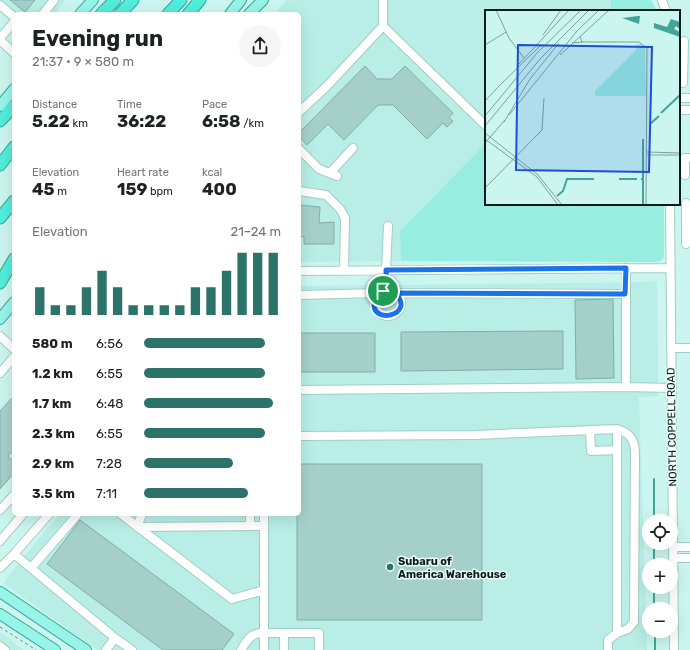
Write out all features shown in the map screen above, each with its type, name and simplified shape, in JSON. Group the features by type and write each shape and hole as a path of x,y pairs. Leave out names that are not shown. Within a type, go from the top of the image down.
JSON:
{"highway":[{"path":"103,12 115,0"},
{"path":"122,12 133,0"},
{"path":"170,12 181,0"},
{"path":"190,12 200,0"},
{"path":"0,121 12,108"},
{"path":"0,165 12,150"},
{"path":"0,218 12,203"},
{"path":"0,283 12,262"}],"main road":[{"path":"81,12 89,0"},
{"path":"82,12 93,0"},
{"path":"232,12 241,0"},
{"path":"253,12 263,0"},
{"path":"0,106 12,92"},
{"path":"0,319 12,304"},
{"path":"0,592 86,650"},
{"path":"0,614 55,650"}],"street":[{"path":"45,12 54,0"},
{"path":"301,110 327,86 383,26 384,0"},
{"path":"662,0 666,10"},
{"path":"0,4 12,15"},
{"path":"12,24 0,39 12,51"},
{"path":"383,26 485,125"},
{"path":"683,83 687,58 684,41"},
{"path":"301,151 319,169 333,174 353,148"},
{"path":"685,175 685,158 690,158"},
{"path":"301,191 326,195 340,209 345,218 344,271"},
{"path":"686,203 688,219 686,244"},
{"name":"NORTH COPPELL ROAD","path":"670,205 673,514"},
{"path":"387,292 386,270 388,226"},
{"path":"626,268 626,387"},
{"path":"301,271 670,268"},
{"path":"301,295 387,292 625,294"},
{"path":"0,336 12,347"},
{"path":"671,348 690,348"},
{"path":"0,373 12,359"},
{"path":"301,390 626,387 672,388"},
{"path":"617,429 617,633"},
{"path":"301,436 475,435 617,429 631,436 635,452 634,622 628,629 617,633 608,640 608,650"},
{"path":"590,430 591,451 617,450"},
{"path":"0,510 12,497"},
{"path":"0,541 21,516"},
{"path":"0,568 47,516"},
{"path":"31,568 76,516"},
{"path":"123,516 232,599 264,590"},
{"path":"137,527 141,516"},
{"path":"250,516 250,526"},
{"path":"264,516 264,650"},
{"path":"137,527 264,526"},
{"path":"678,547 690,547"},
{"name":"NORTH COPPELL ROAD","path":"673,550 673,558"},
{"path":"14,554 115,638 132,650"},
{"path":"678,558 690,558"},
{"name":"NORTH COPPELL ROAD","path":"673,594 674,650"},
{"path":"241,650 256,633 319,633 319,650"},
{"path":"284,633 284,650"},
{"path":"106,650 115,638"},
{"path":"0,646 5,650"}],"path":[{"path":"0,627 36,650"}],"shaded area":[{"path":"0,0 66,0 57,12 12,12 12,21 0,13"},
{"path":"287,0 611,0 611,10 485,10 485,144 400,231 401,261 301,262 301,12 276,12"},
{"path":"611,0 651,0 656,10 611,10"},
{"path":"485,144 485,205 664,205 664,257 661,261 655,262 401,261 400,231"},
{"path":"657,282 658,396 639,397 643,514 642,550 644,550 644,558 642,558 642,594 645,594 645,602 642,602 642,638 647,638 647,650 97,650 3,583 49,526 59,516 301,516 301,286"},
{"path":"0,632 24,650 0,650"}],"building":[{"path":"10,0 35,0 25,12"},
{"path":"365,66 377,79 392,79 405,66 453,113 449,118 453,121 447,127 443,123 427,139 393,105 378,105 344,140 328,124 307,145 301,138 301,131"},
{"path":"301,205 320,207 319,223 334,222 334,244 304,244 304,237 301,236"},
{"path":"613,299 614,378 576,379 575,300"},
{"path":"563,331 563,369 401,371 401,332"},
{"path":"301,333 375,333 375,372 301,372"},
{"path":"12,398 12,452 8,456 12,460 12,475 0,489 0,411"},
{"name":"Subaru of America Warehouse","path":"301,464 482,464 482,620 297,620 297,516 301,516"},
{"path":"80,520 234,634 222,650 163,650 47,564"}],"waterway":[{"path":"654,479 654,514"},
{"path":"654,550 654,558"},
{"path":"654,594 654,602"},
{"path":"655,638 655,650"}],"place":[{"name":"Subaru of America Warehouse","path":"390,567"}],"route":[{"path":"626,268 625,294 395,293 400,300 400,308 395,314 386,316 379,313 375,305 376,297 383,291 387,290 386,270 626,268"}]}
